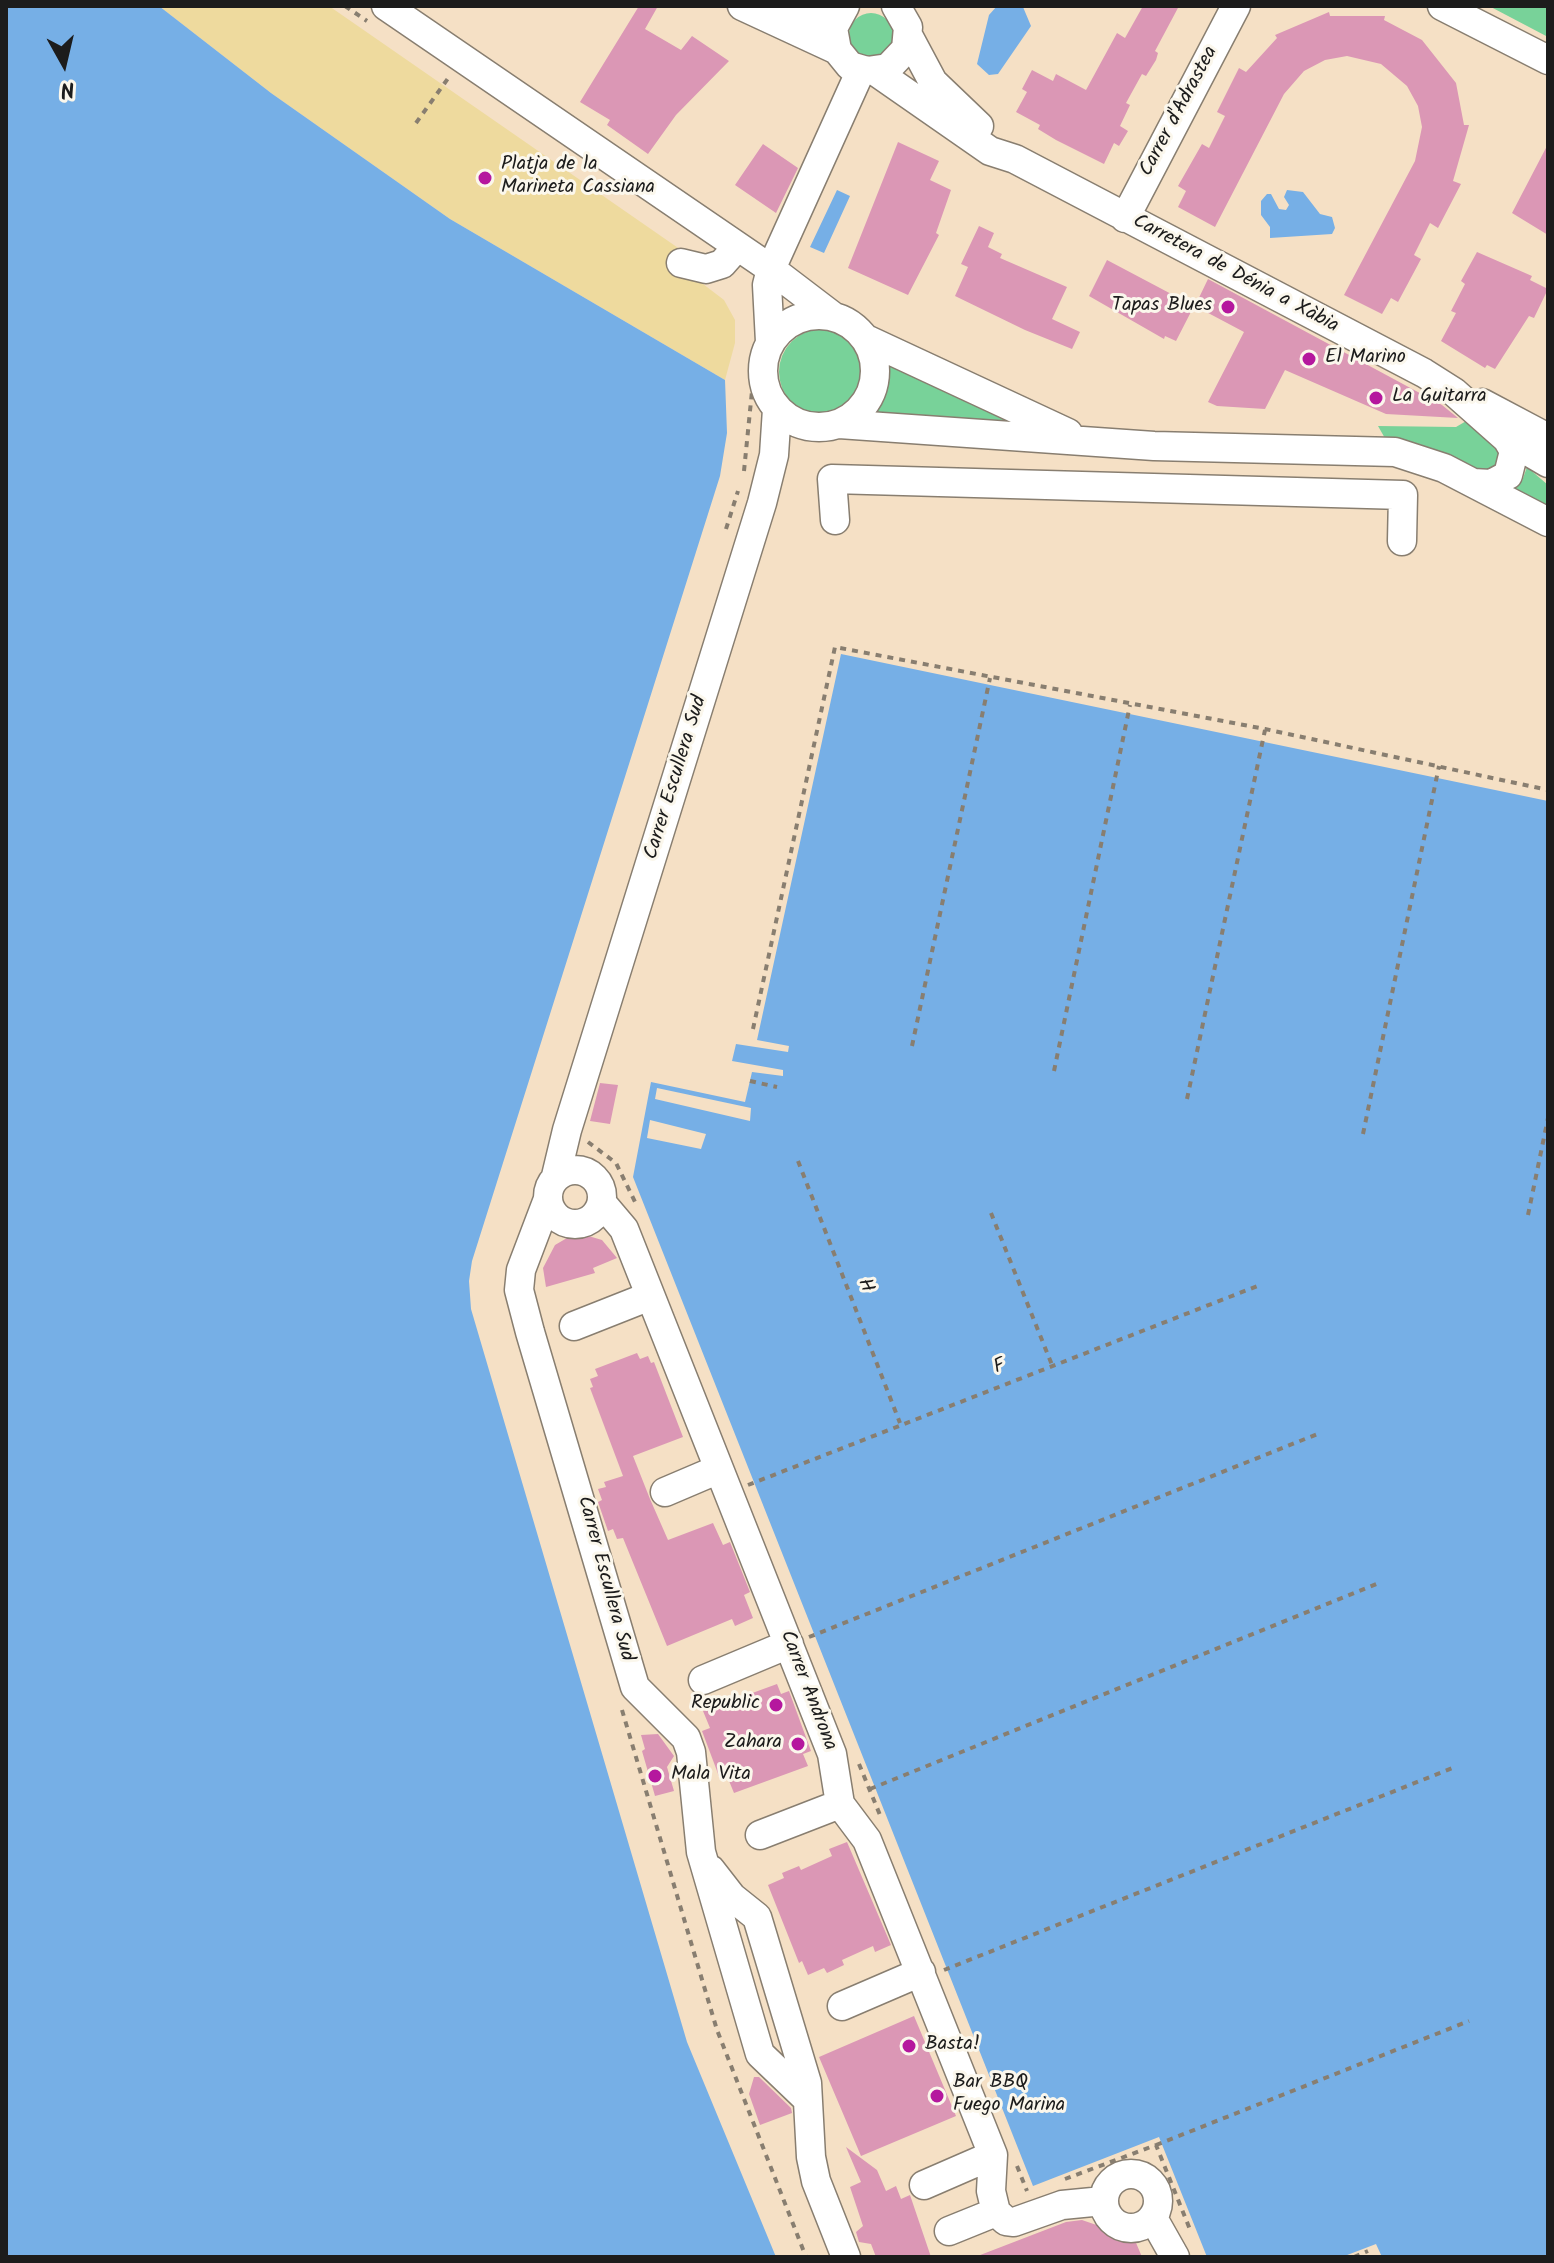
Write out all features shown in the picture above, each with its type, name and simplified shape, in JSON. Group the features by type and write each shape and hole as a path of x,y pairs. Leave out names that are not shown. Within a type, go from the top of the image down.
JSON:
{"street":[{"path":"386,6 771,269 866,339 1083,440"},
{"path":"742,6 837,50"},
{"path":"790,6 817,13 845,6"},
{"path":"837,50 833,28 845,6"},
{"name":"Carrer d'Adrastea","path":"1125,218 1236,6"},
{"path":"1442,6 1548,60"},
{"path":"770,342 767,285 771,269 868,71 898,60 904,17"},
{"name":"Carretera de Dénia a Xàbia","path":"904,17 925,71 941,92 1015,159"},
{"name":"Carretera de Dénia a Xàbia","path":"837,50 850,66 868,71 973,141 1015,159 1454,392 1488,405 1548,438"},
{"path":"681,263 706,269 722,264 737,247"},
{"path":"834,317 816,315 798,319 782,328 770,342 765,355 764,384 777,409 806,426 839,424 1154,446 1395,452 1424,460 1548,522"},
{"path":"839,424 866,404 873,388 874,355 866,339"},
{"name":"Carretera de Dénia a Xàbia","path":"1454,392 1507,439 1548,463"},
{"name":"Carrer Escullera Sud","path":"777,409 774,455 579,1102 567,1130 552,1188 521,1270 519,1290 629,1671 635,1687 686,1738 691,1752 701,1852 760,2054 785,2059 807,2099 816,2181 846,2257"},
{"path":"774,455 806,426"},
{"path":"1473,483 1491,484 1508,475 1514,451 1507,439"},
{"path":"1507,439 1548,472"},
{"path":"835,520 832,479 1403,495 1402,541"},
{"name":"Carrer Escullera Sud","path":"579,1102 576,1146 586,1171"},
{"path":"570,1169 586,1171 598,1181 602,1203 585,1222 568,1223 554,1214 552,1188 570,1169"},
{"name":"Carrer Androna","path":"602,1203 624,1229 650,1296 804,1639 832,1754 840,1804 867,1840 933,1971 1004,2159 991,2191 996,2212"},
{"path":"519,1290 535,1252 568,1223"},
{"path":"574,1326 650,1296"},
{"path":"665,1492 730,1470"},
{"path":"703,1680 804,1639"},
{"path":"760,1835 840,1804"},
{"path":"842,2006 933,1971"},
{"path":"924,2185 1004,2159"},
{"path":"1131,2173 1148,2179 1157,2193 1157,2210 1153,2218 1139,2228 1122,2227 1108,2217 1103,2201 1108,2185 1131,2173"},
{"path":"949,2231 996,2212 1006,2221 1014,2222 1062,2205 1103,2201"},
{"path":"1153,2218 1185,2250"}],"path":[{"path":"416,123 449,77"},
{"path":"753,1029 835,647 1265,729 1548,790"},
{"path":"912,1046 990,678"},
{"path":"1054,1071 1130,705"},
{"path":"1187,1099 1265,729"},
{"path":"1363,1134 1439,766"},
{"path":"750,1081 777,1087"},
{"path":"1528,1215 1548,1118"},
{"path":"586,1134 589,1142 616,1163 625,1175 642,1219"},
{"name":"H","path":"798,1161 900,1424"},
{"path":"991,1213 1052,1365"},
{"name":"F","path":"754,1484 900,1424 1260,1285"},
{"path":"804,1639 1320,1433"},
{"path":"730,1470 753,1499"},
{"path":"870,1789 1379,1583"},
{"path":"858,1762 881,1817"},
{"path":"933,1971 1455,1767"},
{"path":"1056,2182 1469,2021"},
{"path":"1156,2145 1185,2250"},
{"path":"1004,2159 1028,2192 1042,2187"},
{"path":"1354,2257 1368,2251"}],"green space":[{"path":"1489,6 1548,6 1548,37"},
{"path":"871,13 886,20 893,35 886,50 871,57 856,50 849,35 856,20"},
{"path":"822,329 846,336 858,348 865,372 858,396 846,408 822,415 798,408 786,396 779,372 786,348 798,336"},
{"path":"886,359 1024,424 872,415 885,392"},
{"path":"1468,420 1508,451 1487,477 1386,440 1378,426 1456,427"},
{"path":"1527,467 1548,485 1548,509 1511,491 1522,481"}],"sand":[{"name":"Platja de la Marineta Cassiana","path":"159,6 329,6 697,261 686,271 724,300 735,320 735,343 725,380 450,219 271,93"}],"water":[{"path":"6,6 159,6 271,93 450,219 725,380 727,433 720,476 472,1261 469,1281 471,1309 687,2042 776,2257 6,2257"},
{"path":"997,6 1023,7 1031,26 998,74 989,75 977,64 989,15"},
{"path":"837,190 850,196 824,253 810,247"},
{"path":"1287,190 1303,192 1320,214 1332,217 1335,228 1332,234 1270,238 1270,227 1261,215 1261,201 1271,194 1279,209 1286,210 1289,205 1284,197"},
{"path":"841,654 1548,801 1548,2257 1382,2257 1376,2244 1342,2257 1207,2257 1159,2137 1033,2186 633,1177 651,1082 745,1102 752,1072 783,1076 783,1070 732,1061 736,1044 788,1052 789,1046 757,1040"}],"pier":[{"path":"657,1088 751,1108 750,1121 655,1099"},
{"path":"650,1120 706,1134 701,1149 647,1138"}],"building":[{"path":"639,6 658,6 645,29 681,50 692,36 729,61 676,115 648,154 607,125 610,120 580,102"},
{"path":"1143,6 1179,6 1155,51 1158,53 1156,60 1146,76 1142,74 1126,103 1130,105 1120,126 1128,131 1119,146 1114,143 1104,164 1056,140 1038,129 1040,125 1016,112 1027,92 1022,89 1032,70 1053,81 1056,74 1086,90 1117,33 1125,38"},
{"path":"1329,12 1330,16 1385,16 1384,20 1422,40 1456,83 1464,125 1469,125 1453,181 1461,184 1438,228 1430,223 1414,255 1421,259 1398,302 1391,298 1382,314 1344,295 1415,161 1422,127 1418,106 1407,86 1381,64 1347,56 1325,60 1304,71 1284,94 1215,227 1178,207 1186,191 1178,186 1202,144 1209,148 1225,116 1217,112 1239,68 1246,72 1277,38 1275,35"},
{"path":"898,142 939,161 930,180 951,190 936,233 939,235 908,295 848,268"},
{"path":"763,144 798,168 776,213 735,185"},
{"path":"1548,144 1548,235 1512,213"},
{"path":"979,226 994,233 988,247 1002,254 1000,258 1067,287 1052,319 1080,332 1072,349 955,296 968,267 961,264"},
{"path":"1477,252 1532,276 1530,280 1548,289 1534,318 1529,316 1495,369 1487,365 1485,368 1441,341 1456,313 1451,311 1465,284 1461,281"},
{"path":"1107,260 1194,306 1176,341 1165,336 1164,339 1089,296"},
{"path":"1208,279 1442,405 1458,418 1386,414 1285,370 1265,409 1217,406 1208,402 1244,332 1195,306"},
{"path":"600,1083 618,1085 610,1124 590,1121"},
{"path":"585,1235 602,1240 617,1258 593,1268 595,1273 546,1287 543,1268 555,1245 567,1238"},
{"path":"637,1353 640,1359 648,1356 651,1363 654,1362 683,1437 633,1456 650,1499 668,1540 713,1523 723,1545 730,1542 750,1592 744,1595 753,1618 735,1626 732,1619 667,1646 623,1538 617,1539 613,1529 608,1531 598,1502 602,1500 598,1489 606,1487 604,1482 623,1476 590,1388 593,1387 590,1379 598,1376 595,1369"},
{"path":"777,1684 781,1694 789,1691 811,1751 803,1754 808,1766 734,1793 727,1776 720,1779 702,1731 710,1728 703,1711"},
{"path":"658,1734 674,1756 667,1767 674,1791 655,1796 642,1751 645,1749 641,1735"},
{"path":"847,1842 891,1945 875,1952 873,1946 842,1960 844,1965 827,1973 824,1968 808,1975 802,1961 799,1963 768,1885 784,1878 782,1873 799,1866 801,1870 832,1856 829,1849"},
{"path":"914,2016 956,2116 861,2156 819,2057"},
{"path":"754,2077 759,2077 791,2108 792,2113 760,2125 749,2094"},
{"path":"846,2147 877,2170 886,2191 896,2186 901,2199 910,2195 931,2257 876,2257 871,2244 859,2242 856,2232 863,2226 850,2187 861,2182"},
{"path":"1082,2220 1134,2238 1142,2257 975,2257 1066,2222"}],"place":[{"name":"Platja de la Marineta Cassiana","path":"485,178"},
{"name":"Tapas Blues","path":"1228,307"},
{"name":"El Marino","path":"1309,359"},
{"name":"La Guitarra","path":"1376,398"},
{"name":"Republic","path":"776,1705"},
{"name":"Zahara","path":"798,1744"},
{"name":"Mala Vita","path":"655,1776"},
{"name":"Basta!","path":"909,2046"},
{"name":"Bar BBQ Fuego Marina","path":"937,2096"}]}
